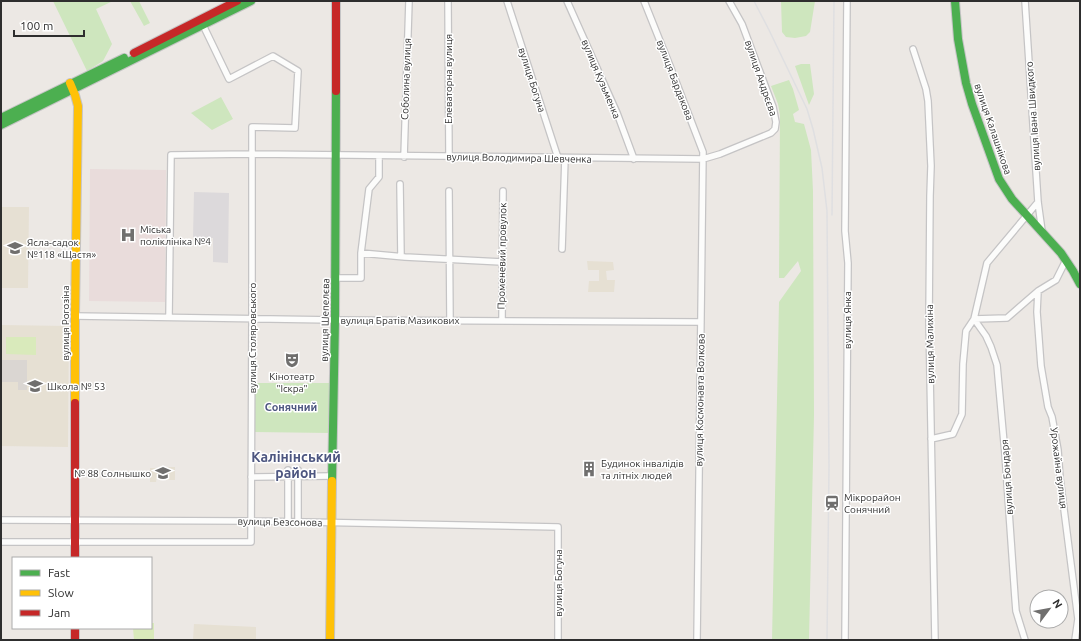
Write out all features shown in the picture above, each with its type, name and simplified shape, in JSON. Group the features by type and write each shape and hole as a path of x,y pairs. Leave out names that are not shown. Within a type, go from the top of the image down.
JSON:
{"street":[{"path":"1,125 72,86 76,81 237,1"},
{"path":"1,118 203,25 251,1"},
{"name":"вулиця Шепелєва","path":"330,640 335,320 336,1"},
{"name":"Соболина вулиця","path":"404,156 409,1"},
{"name":"Елеваторна вулиця","path":"448,1 448,157"},
{"name":"вулиця Богуна","path":"507,1 558,158"},
{"name":"вулиця Кузьменка","path":"567,1 617,113 634,159"},
{"name":"вулиця Бардакова","path":"644,1 701,146 703,159"},
{"name":"вулиця Андрєєва","path":"703,159 720,154 764,136 771,133 775,129 776,122 769,93 742,24 729,1"},
{"name":"вулиця Янка","path":"845,640 848,271 845,232 847,1"},
{"name":"вулиця Калашнікова","path":"955,1 959,46 966,83 999,179 1012,199 1042,231 1066,260 1080,284"},
{"name":"вулиця Івана Швидкого","path":"1025,1 1038,202 1042,231"},
{"name":"вулиця Столяровського","path":"203,25 229,79 273,56 298,71 296,128 252,127 251,542"},
{"name":"вулиця Малихіна","path":"913,49 926,89 929,110 931,166 929,321 935,640"},
{"name":"вулиця Рогозіна","path":"72,86 78,106 75,316 75,557"},
{"name":"вулиця Володимира Шевченка","path":"170,317 171,155 252,154 703,159"},
{"path":"335,278 360,278 361,253 369,189 379,177 379,156"},
{"path":"562,249 564,158"},
{"name":"вулиця Космонавта Волкова","path":"697,640 703,159"},
{"path":"400,184 401,256"},
{"path":"449,191 450,320"},
{"name":"Променевий провулок","path":"502,321 503,191"},
{"path":"931,439 953,434 962,414 963,364 966,330 974,318 987,264 1038,202"},
{"path":"361,253 502,262"},
{"path":"974,318 1007,318 1038,291 1056,280 1066,260"},
{"name":"Урожайна вулиця","path":"1038,291 1037,312 1041,366 1048,407 1052,417 1058,450 1060,478 1079,618 1075,640"},
{"name":"вулиця Братів Мазикових","path":"75,316 335,320 701,322"},
{"name":"вулиця Бондаря","path":"974,318 986,336 996,365 1006,454 1016,611 1025,640"},
{"path":"288,473 288,522"},
{"path":"251,477 288,473 332,476"},
{"path":"298,473 298,522"},
{"name":"вулиця Безсонова","path":"1,520 251,521 558,527"},
{"name":"вулиця Богуна","path":"558,527 558,640"},
{"name":"вулиця Безсонова","path":"1,542 251,542"},
{"path":"75,629 75,640"}],"shaded area":[{"name":"Міська поліклініка №4","path":"90,169 166,170 165,302 89,301"},
{"path":"194,192 229,193 228,263 213,262 213,238 193,237"},
{"name":"Ясла-садок №118 «Щастя»","path":"1,207 29,207 28,288 1,288"},
{"path":"587,261 613,262 614,270 606,271 607,280 615,280 614,292 588,292 589,281 599,281 599,270 588,270"},
{"name":"Школа № 53","path":"1,325 69,326 68,447 1,446"},
{"path":"1,360 27,360 27,390 18,390 18,382 1,382"},
{"name":"№ 88 Солнышко","path":"166,467 175,467 175,480 167,480 167,475 157,475 156,482 150,482 150,468 157,468 157,472 166,472"},
{"path":"194,624 256,627 256,640 193,640"}],"green space":[{"path":"53,1 113,1 96,9 112,44 103,61 87,71"},
{"path":"130,1 139,1 150,23 144,26"},
{"path":"781,1 815,1 810,32 806,36 795,38 786,37 782,32"},
{"path":"810,64 814,94 809,105 795,66"},
{"path":"789,80 799,110 793,114 795,122 804,124 811,150 813,191 814,415 809,640 772,640 779,302 801,271 798,261 784,278 779,278 780,115 778,104 771,86"},
{"path":"221,97 233,119 212,130 191,113"},
{"path":"6,337 36,337 36,355 6,354"},
{"path":"254,383 330,383 330,433 254,432"},
{"path":"152,623 154,623 154,640 134,640 133,629 152,629"}],"railway":[{"path":"754,1 807,109 822,168 827,211 829,466 827,640"},
{"path":"832,215 834,1"}],"traffic: fast":[{"path":"1,125 251,1"},
{"path":"955,1 958,39 966,83 999,179 1012,199 1061,253 1080,284"},
{"path":"1,118 124,58"},
{"path":"332,481 335,320 336,91"}],"traffic: slow":[{"path":"70,83 78,106 75,403"},
{"path":"330,640 332,481"}],"traffic: jam":[{"path":"134,53 237,1"},
{"path":"336,1 336,91"},
{"path":"75,403 75,557"},
{"path":"75,629 75,640"}],"place":[{"name":"Міська поліклініка №4","path":"128,235"},
{"name":"Ясла-садок №118 «Щастя»","path":"15,248"},
{"name":"Кінотеатр \"Іскра\"","path":"292,360"},
{"name":"Школа № 53","path":"35,386"},
{"name":"Будинок інвалідів та літніх людей","path":"589,469"},
{"name":"№ 88 Солнышко","path":"163,473"},
{"name":"Мікрорайон Сонячний","path":"832,503"}],"district":[{"name":"Сонячний","path":"291,407"},
{"name":"Калінінський район","path":"296,466"}]}
